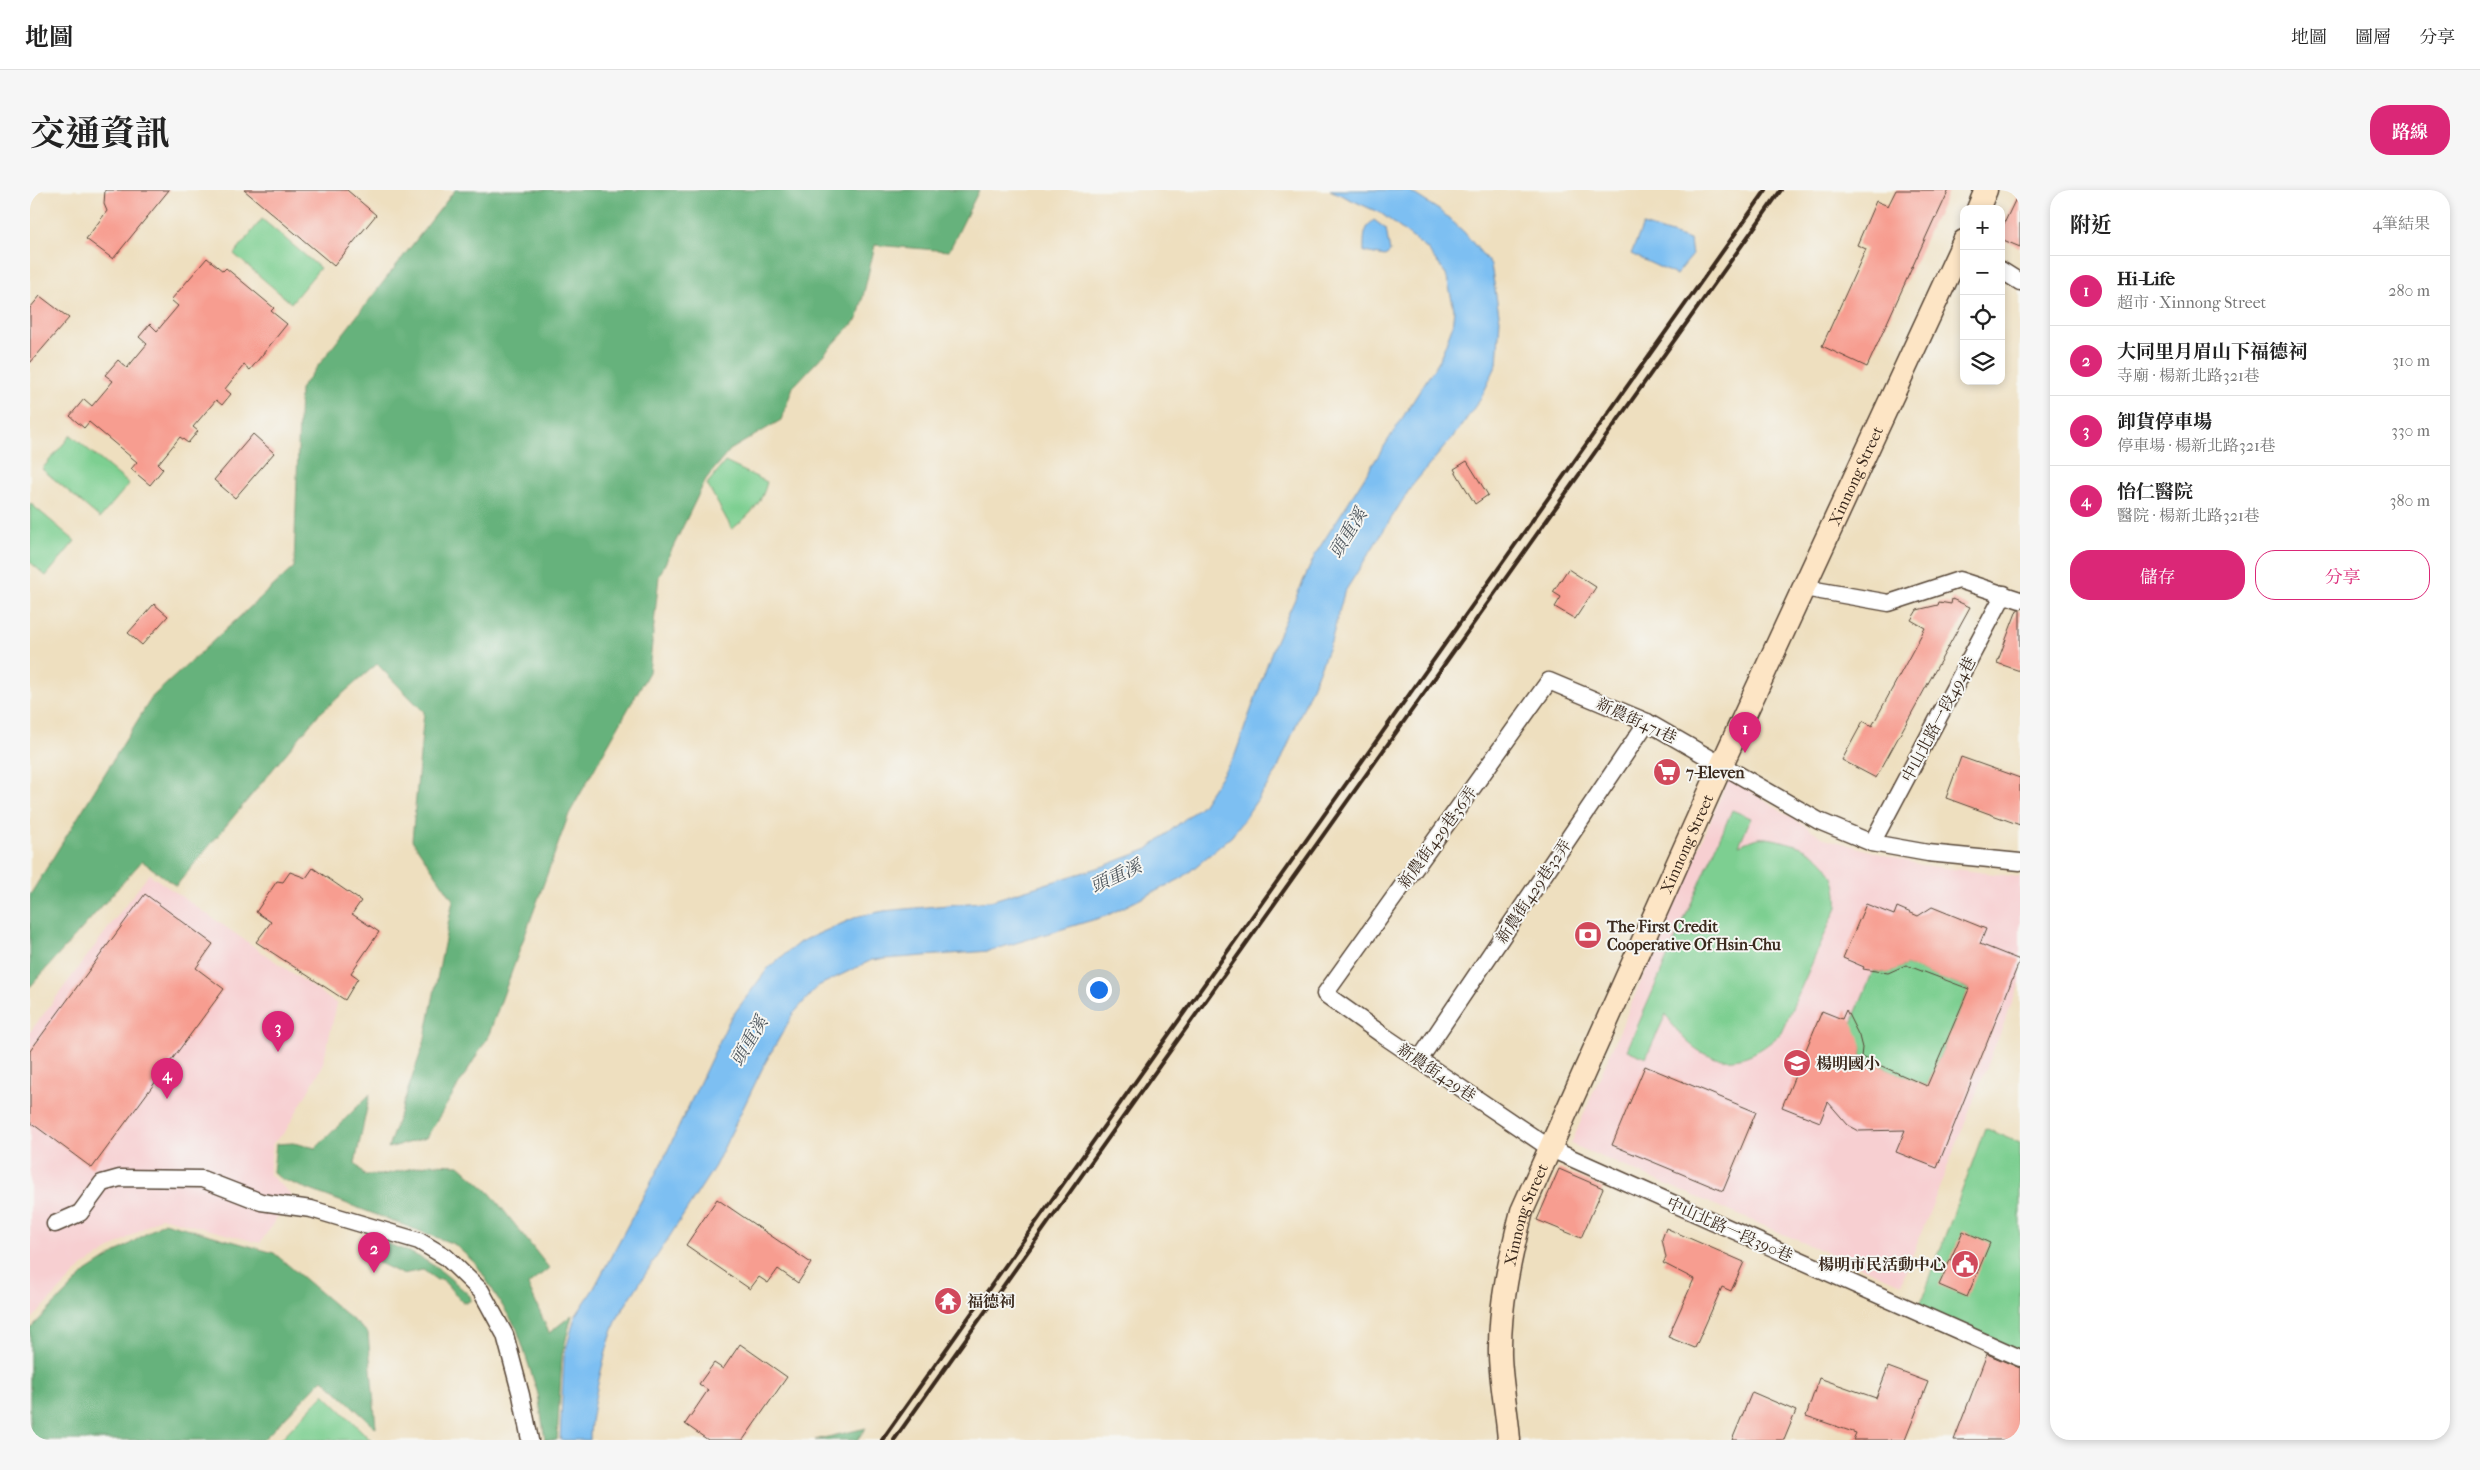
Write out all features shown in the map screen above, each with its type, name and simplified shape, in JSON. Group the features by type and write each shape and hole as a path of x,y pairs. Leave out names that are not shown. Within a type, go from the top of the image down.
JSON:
{"street":[{"path":"1980,205 1986,190"},
{"name":"Xinnong Street","path":"1509,1440 1500,1356 1502,1316 1509,1263 1522,1211 1722,764 1961,250"},
{"path":"2005,273 2020,282"},
{"path":"1804,588 1889,603 1959,580 2020,600"},
{"name":"中山北路一段494巷","path":"1872,843 2004,594"},
{"name":"新農街471巷","path":"1549,681 1647,722 1722,764"},
{"name":"新農街429巷36弄","path":"1325,994 1549,681"},
{"name":"新農街429巷32弄","path":"1418,1060 1647,722"},
{"path":"1722,764 1819,821 1872,843 1928,853 2020,862"},
{"name":"新農街429巷","path":"1325,994 1418,1060 1551,1149"},
{"name":"中山北路一段390巷","path":"1551,1149 2020,1358"},
{"path":"55,1224 80,1213 102,1183 120,1178 202,1179 261,1202 311,1209 419,1241 446,1257 481,1291 505,1335 521,1395 530,1440"}],"shaded area":[{"name":"楊明國小","path":"1729,777 1824,838 1921,865 2020,877 2020,983 1901,1284 1571,1144"},
{"path":"149,874 337,1004 322,1067 285,1132 273,1143 269,1174 292,1195 260,1243 161,1217 83,1266 30,1321 30,1032"}],"green space":[{"path":"455,190 979,190 949,251 875,245 858,318 793,387 781,420 730,450 706,479 659,576 649,672 569,814 488,1037 426,1138 388,1148 424,1043 453,900 412,840 424,712 377,664 318,715 176,886 142,861 30,987 30,895 152,697 294,567 300,389"},
{"path":"262,219 320,268 291,303 234,254"},
{"path":"71,435 129,484 100,518 42,469"},
{"path":"725,462 767,482 762,497 754,509 732,529 707,484"},
{"path":"30,503 75,541 46,576 30,562"},
{"path":"1732,810 1751,818 1739,845 1758,838 1772,839 1794,844 1824,862 1835,882 1837,907 1781,1033 1765,1047 1749,1055 1733,1059 1718,1058 1704,1053 1690,1044 1677,1031 1666,1014 1646,1058 1627,1050"},
{"path":"1906,965 1969,989 1927,1086 1861,1057 1862,1048 1851,1024 1873,971 1888,973"},
{"path":"370,1094 355,1163 364,1175 382,1175 431,1164 459,1165 490,1193 549,1268 528,1285 549,1333 572,1315 562,1355 557,1440 545,1440 538,1394 517,1329 477,1265 454,1244 281,1179 273,1172 276,1144 293,1143 316,1148"},
{"path":"1985,1128 2020,1143 2020,1358 1917,1313"},
{"path":"164,1222 274,1253 368,1333 376,1428 323,1379 263,1440 30,1440 30,1329 86,1272"},
{"path":"373,1239 403,1249 425,1260 457,1284 470,1296 471,1300 466,1303 462,1302 442,1279 437,1280 423,1270 402,1274 367,1257"},
{"path":"324,1394 371,1440 280,1440"},
{"path":"866,1428 857,1440 815,1440"}],"water":[{"name":"頭重溪","path":"1330,190 1408,190 1442,212 1464,232 1491,265 1500,320 1497,364 1482,396 1461,427 1411,487 1344,593 1331,642 1276,773 1232,836 1182,878 1106,916 989,951 872,960 818,986 793,1014 764,1065 715,1166 619,1315 609,1341 600,1377 592,1413 590,1440 560,1440 564,1356 575,1317 594,1288 663,1160 730,1019 769,967 800,942 859,916 884,911 990,901 1104,866 1148,849 1202,805 1235,755 1274,645 1316,553 1440,359 1452,327 1454,309 1446,274 1427,249 1382,214"},
{"path":"1374,220 1386,229 1390,252 1385,256 1364,252 1366,230"},
{"path":"1643,225 1690,240 1692,256 1676,275 1631,254"}],"building":[{"path":"105,190 169,190 113,259 86,239 107,211 104,204"},
{"path":"244,190 347,190 376,215 334,266"},
{"path":"1896,190 1949,190 1867,367 1822,346 1866,249 1857,245 1876,201 1888,206"},
{"path":"2020,190 2020,247 2005,241 2005,222"},
{"path":"207,258 223,271 226,268 274,308 271,311 287,324 250,370 244,365 225,389 231,394 222,405 216,400 193,427 198,431 188,443 180,437 158,464 163,469 150,485 131,469 137,462 89,422 84,428 70,416 84,399 92,406 113,381 105,375 118,360 127,368 147,344 139,337 150,324 157,331 178,306 171,300"},
{"path":"40,296 69,318 30,363 30,308"},
{"path":"253,434 274,453 235,498 214,480"},
{"path":"1467,461 1488,495 1475,504 1454,469"},
{"path":"1568,569 1596,587 1575,619 1555,607 1561,597 1553,592"},
{"path":"1952,599 1970,607 1876,778 1842,760 1863,721 1872,726 1925,628 1911,620 1917,610 1938,605 1939,602 1951,604"},
{"path":"154,604 168,616 142,645 128,633"},
{"path":"2017,610 2020,610 2020,671 1997,663"},
{"path":"1961,757 2020,778 2020,825 1946,798"},
{"path":"313,868 361,901 352,914 379,932 351,973 358,978 345,1000 256,942 271,922 256,912 277,881 283,882 290,872 306,878"},
{"path":"145,894 213,944 196,968 224,989 92,1168 30,1122 30,1051"},
{"path":"1866,904 1894,915 1897,907 1918,916 1932,907 1986,929 1980,944 2020,960 1937,1168 1896,1152 1905,1130 1859,1131 1848,1125 1828,1102 1820,1122 1782,1107 1822,1011 1842,1019 1846,1010 1859,1036 1862,1048 1861,1057 1927,1086 1969,989 1906,965 1888,973 1863,969 1864,967 1843,958"},
{"path":"1645,1066 1756,1112 1723,1191 1612,1145"},
{"path":"1559,1169 1603,1188 1581,1238 1537,1220"},
{"path":"717,1199 811,1263 798,1283 778,1269 768,1283 759,1277 750,1289 686,1245"},
{"path":"1666,1228 1744,1262 1731,1291 1722,1287 1695,1348 1668,1337 1694,1279 1663,1263 1666,1258 1662,1239"},
{"name":"楊明市民活動中心","path":"1963,1231 1990,1243 1967,1297 1939,1285"},
{"path":"740,1344 787,1377 743,1440 708,1440 685,1424 708,1390 699,1384 714,1363 723,1369"},
{"path":"1987,1354 2020,1368 2020,1440 1954,1440"},
{"path":"1888,1367 1928,1382 1905,1440 1853,1440 1856,1433 1806,1416 1819,1378 1876,1398"},
{"path":"1752,1392 1796,1411 1784,1440 1732,1440"}],"railway":[{"path":"882,1440 1766,190"},
{"path":"894,1440 1781,190"}],"place":[{"name":"Hi-Life","path":"1745,753"},
{"name":"7-Eleven","path":"1667,772"},
{"name":"The First Credit Cooperative Of Hsin-Chu","path":"1588,935"},
{"name":"卸貨停車場","path":"278,1052"},
{"name":"楊明國小","path":"1797,1063"},
{"name":"怡仁醫院","path":"167,1099"},
{"name":"楊明市民活動中心","path":"1965,1264"},
{"name":"大同里月眉山下福德祠","path":"374,1273"},
{"name":"福德祠","path":"948,1301"}]}
